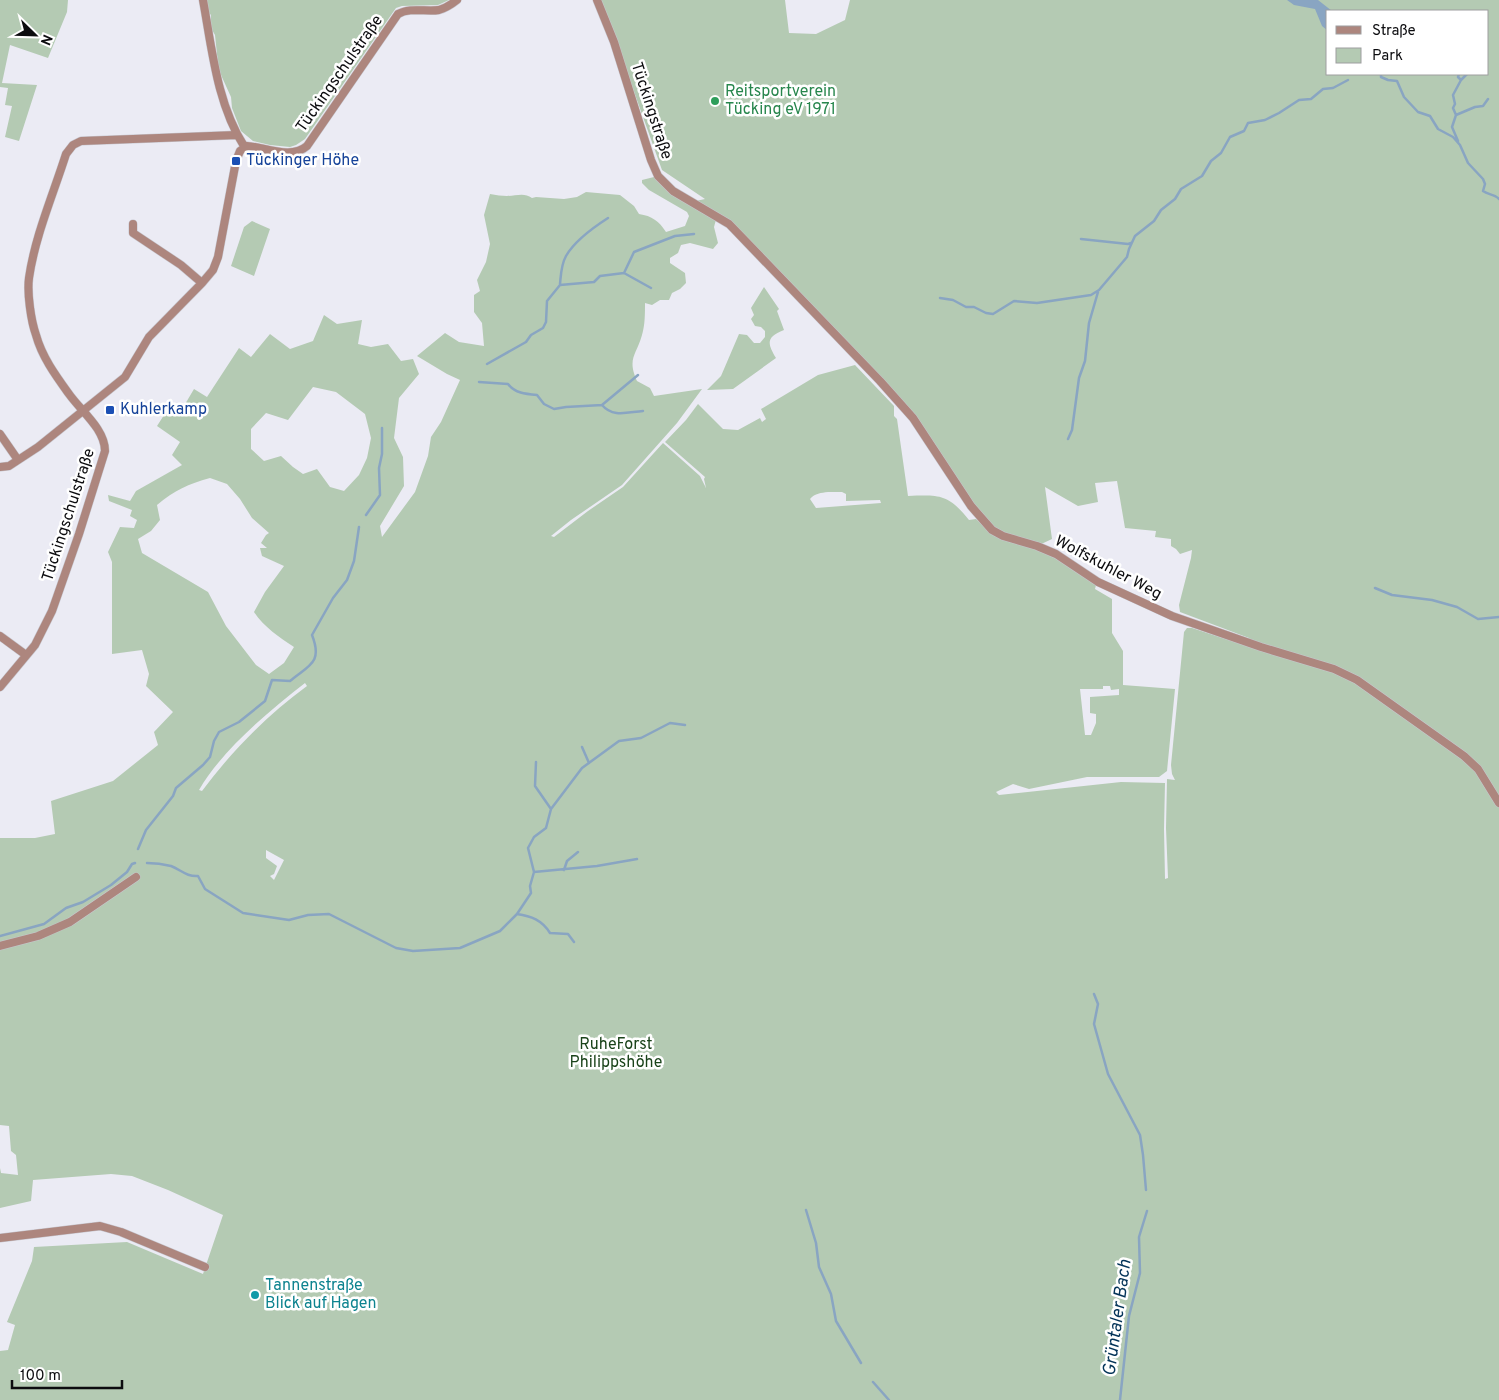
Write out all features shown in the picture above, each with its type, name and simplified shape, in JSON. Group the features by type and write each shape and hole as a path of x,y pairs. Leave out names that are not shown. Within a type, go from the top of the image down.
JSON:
{"street":[{"path":"0,468 9,466 38,447 124,377 158,326 202,283 216,263 236,161 244,146 237,135 217,76 203,0"},
{"name":"Tückingschulstraße","path":"244,146 294,152 302,150 307,146 398,14 405,11 439,10 457,0"},
{"name":"Tückingstraße","path":"597,0 614,42 650,160 658,176 673,191 729,224 771,268"},
{"path":"82,412 51,369 38,341 33,325 29,280 43,224 66,154 73,145 81,141 237,135"},
{"path":"133,224 133,233 180,265 202,283"},
{"name":"Wolfskuhler Weg","path":"771,268 835,333 913,418 970,506 992,530 1008,538 1037,546 1056,554 1098,582 1172,616 1342,672 1357,680 1464,756 1478,769 1499,803"},
{"name":"Tückingschulstraße","path":"0,687 35,645 52,611 104,457 105,446 102,437 82,412"},
{"path":"0,434 18,460"},
{"path":"0,636 26,656"},
{"path":"0,946 38,936 70,922 136,877"},
{"path":"0,1238 100,1226 121,1232 205,1267"}],"green space":[{"path":"0,0 68,0 67,12 48,58 10,45 2,83 37,85 19,141 5,137 12,106 5,105 8,88 0,87"},
{"path":"206,0 449,0 438,5 402,6 396,8 305,139 290,147 253,141 241,131 232,108 231,97 218,64 215,35 211,28 211,15 207,11"},
{"name":"RuheForst Philippshöhe","path":"601,0 785,0 789,33 816,34 845,20 850,0 1499,0 1499,1400 0,1400 0,1351 8,1350 15,1325 7,1322 32,1261 34,1247 127,1242 203,1274 223,1215 132,1176 111,1174 33,1180 31,1201 0,1208 0,1168 1,1173 18,1175 16,1155 11,1151 9,1126 0,1125 0,838 35,838 55,834 51,801 113,781 158,745 154,732 173,712 146,686 149,674 142,650 112,654 112,562 108,552 120,527 134,528 137,520 130,516 132,510 109,501 108,495 130,501 136,491 182,465 172,455 180,442 157,426 166,412 178,416 194,389 207,397 239,348 251,357 270,334 290,349 313,341 324,315 337,324 362,320 358,344 371,347 388,344 401,361 413,359 419,374 399,398 394,438 403,457 404,486 380,526 382,537 415,492 428,456 431,437 441,422 460,380 417,356 445,333 459,342 484,346 482,323 474,312 474,295 480,291 477,280 486,262 490,244 484,215 490,194 564,199 577,197 586,192 620,195 634,206 639,214 655,220 666,232 685,226 689,216 687,212 649,190 642,183 642,180 658,176 691,202 705,199 662,170","holes":["717,216 913,418 992,530 1037,546 1052,539 1045,487 1078,506 1098,502 1095,483 1117,481 1125,528 1156,531 1155,537 1171,539 1171,546 1180,554 1192,550 1179,605 1180,612 1249,638 1247,646 1192,628 1187,628 1184,632 1171,765 1175,780 1167,779 1168,878 1165,879 1165,783 1121,782 999,795 996,792 1013,784 1029,789 1087,777 1159,777 1167,771 1175,689 1123,685 1123,651 1112,633 1112,599 1095,589 1096,585 1049,555 1002,537 976,519 969,520 955,505 943,498 936,496 908,496 897,419 894,416 894,406 855,365 818,375 761,409 766,419 762,422 760,418 738,430 723,429 698,404 665,442 705,477 706,488 700,476 663,443 623,487 554,537 551,536 622,485 677,423 702,389 654,396 650,388 637,381 633,362 643,331 645,303 652,305 660,300 669,300 672,293 686,283 685,273 670,263 670,258 678,253 681,245 690,243 713,249 718,243 714,227","313,387 336,392 365,414 371,438 367,458 359,475 344,491 330,487 317,469 303,474 281,456 264,461 251,449 251,429 266,413 288,420","210,478 227,484 240,499 252,518 269,533 261,543 267,548 260,548 262,556 284,566 265,592 254,612 267,627 294,647 284,663 269,674 256,665 226,626 208,592 142,553 138,539 151,531 160,520 157,505 176,491","842,492 846,494 846,501 880,500 881,503 816,508 810,499 816,494","305,683 307,686 264,722 225,762 202,791 199,790 220,760 233,746 276,706","1103,686 1110,686 1111,690 1119,689 1119,695 1090,697 1090,713 1096,714 1096,723 1091,735 1085,735 1080,689 1103,689","266,850 284,860 274,880 270,876 274,874 277,866 266,858"]},
{"path":"252,221 270,229 254,276 231,266 244,227"},
{"path":"764,287 779,309 777,311 784,330 774,335 770,341 776,358 733,389 707,390 721,376 739,334 747,335 754,343 760,343 765,337 765,331 761,327 755,326 751,319 754,315 751,308"}],"water":[{"path":"1287,0 1318,0 1331,10 1326,10 1326,29 1322,26 1315,9 1294,5"}],"waterway":[{"path":"1381,75 1381,77 1388,80 1397,81 1404,97 1418,112 1430,116 1438,129 1453,137 1460,145 1468,163 1483,179 1485,184 1483,191 1499,199"},
{"path":"1459,75 1461,80"},
{"path":"1458,141 1452,127 1456,115 1453,108 1455,104 1453,95 1466,75"},
{"path":"940,298 953,300 966,307 974,307 993,314 1014,301 1037,303 1091,295 1099,290 1127,257 1135,236 1154,221 1161,210 1175,199 1181,189 1202,176 1211,161 1221,153 1230,137 1244,131 1248,123 1265,120 1299,100 1311,99 1323,89 1333,88 1348,80"},
{"path":"1456,115 1475,107 1483,106 1488,99"},
{"path":"560,284 566,256 585,235 608,218"},
{"path":"487,364 526,342 531,335 543,328 546,322 547,301 560,285 594,282 600,276 624,273 634,252 675,236 694,234"},
{"path":"1081,239 1131,243"},
{"path":"624,273 651,288"},
{"path":"1068,439 1072,430 1079,378 1085,361 1089,323 1098,292"},
{"path":"602,405 638,375"},
{"path":"479,382 508,384 517,391 537,395 544,404 554,409 602,405 611,412 616,413 643,411"},
{"path":"366,515 380,495 379,468 382,454 382,428"},
{"path":"138,849 146,830 173,796 176,788 210,757 214,741 219,732 239,722 265,701 272,680 290,681 308,667 315,658 315,644 312,635 333,598 347,580 354,561 359,527"},
{"path":"1375,588 1392,595 1432,600 1457,607 1478,619 1499,617"},
{"path":"147,863 171,866 187,874 198,876 205,889 243,913 289,920 308,915 329,914 396,948 413,951 460,948 500,931 517,914 531,893 530,886 534,872 528,848 534,837 546,828 551,809 582,768 619,741 641,738 670,723 685,725"},
{"path":"582,747 589,763"},
{"path":"536,762 535,786 551,809"},
{"path":"564,870 567,861 578,852"},
{"path":"534,872 597,866 637,859"},
{"path":"0,936 44,924 66,908 83,902 111,885 135,863"},
{"path":"517,914 536,919 550,933 568,934 574,942"},
{"name":"Grüntaler Bach","path":"1094,994 1098,1004 1094,1024 1108,1074 1140,1135 1146,1190"},
{"path":"806,1210 816,1243 819,1267 831,1294 836,1321 861,1363"},
{"name":"Grüntaler Bach","path":"1120,1400 1129,1316 1140,1273 1139,1237 1147,1211"},
{"path":"873,1382 889,1400"}],"place":[{"name":"Reitsportverein Tücking eV 1971","path":"715,101"},
{"name":"Tückinger Höhe","path":"236,161"},
{"name":"Kuhlerkamp","path":"110,410"},
{"name":"Tannenstraße Blick auf Hagen","path":"255,1295"}]}
